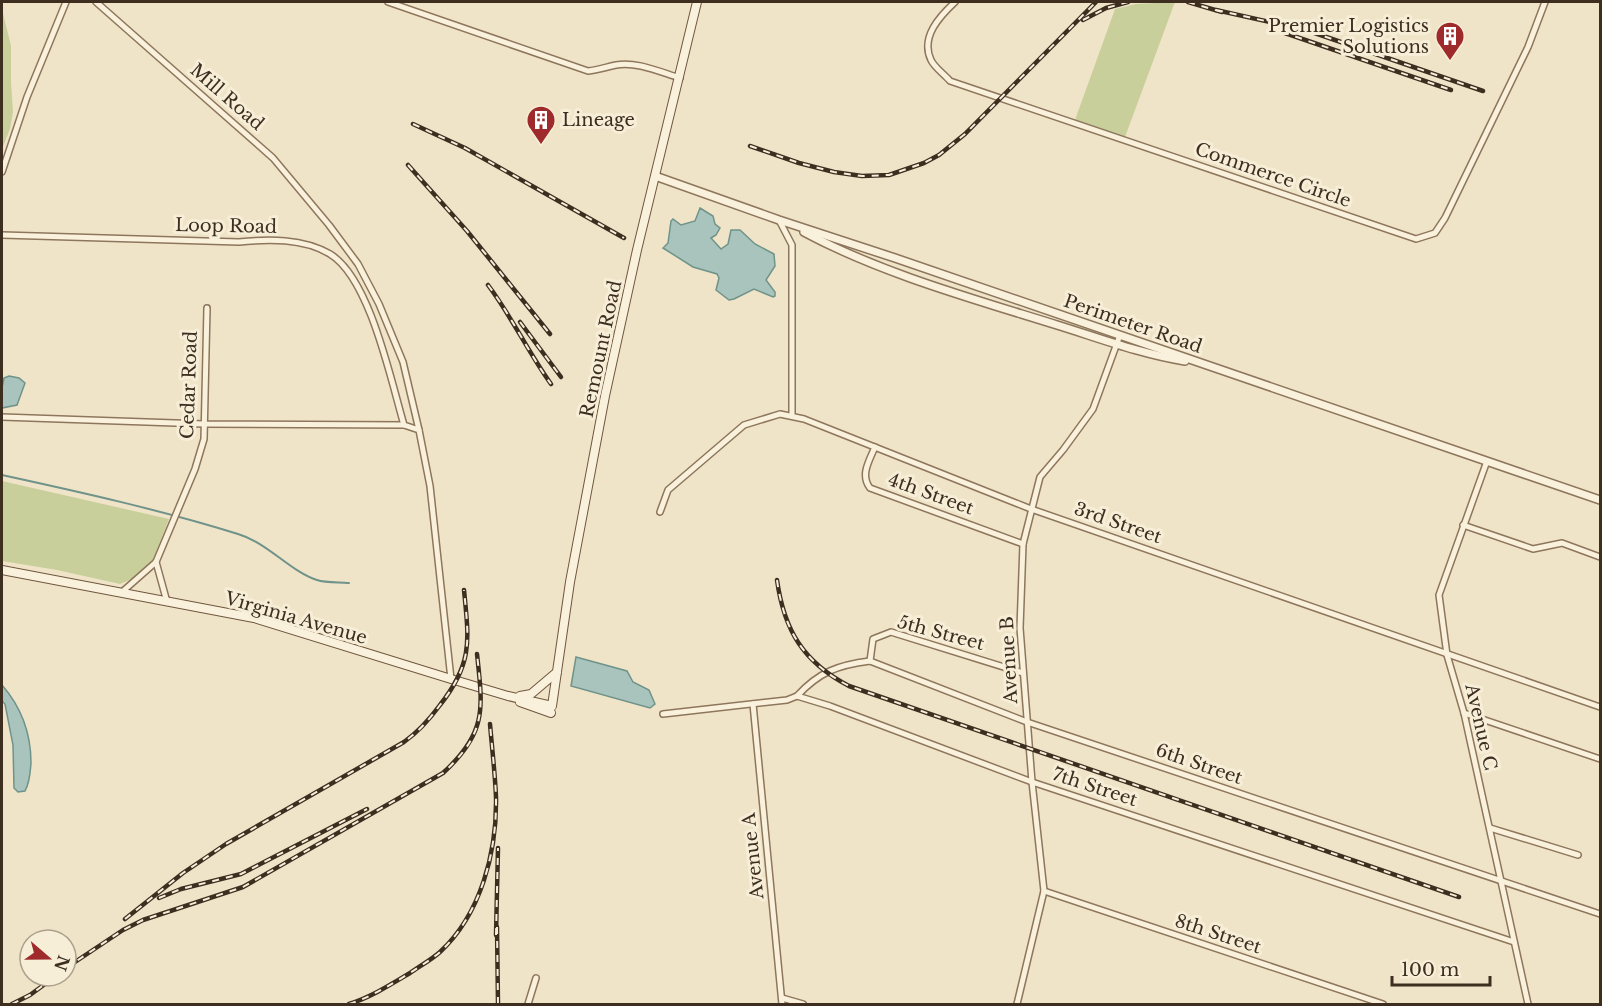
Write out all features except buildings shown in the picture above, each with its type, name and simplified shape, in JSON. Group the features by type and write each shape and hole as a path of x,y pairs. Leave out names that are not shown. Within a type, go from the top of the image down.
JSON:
{"main road":[{"name":"Remount Road","path":"551,709 570,582 605,396 697,2"},
{"name":"Virginia Avenue","path":"2,570 254,618 551,709"},
{"path":"512,696 531,694 558,671"}],"street":[{"path":"2,172 27,97 66,2"},
{"name":"Mill Road","path":"96,2 273,158 329,225 358,264 379,304 403,362 419,430"},
{"path":"388,2 588,71 633,64 680,78"},
{"name":"Commerce Circle","path":"955,2 938,18 928,40 931,60 950,81 1416,239 1435,234 1445,218 1528,47 1545,2"},
{"name":"Perimeter Road","path":"656,176 788,224 933,271 1600,500"},
{"path":"778,220 792,245 792,416"},
{"path":"788,224 846,252 994,306 1166,358 1202,363"},
{"name":"Loop Road","path":"2,235 239,242 270,239 308,245 330,254 344,267 359,288 382,349 404,425"},
{"path":"930,283 933,271"},
{"name":"Cedar Road","path":"123,592 156,562 195,469 204,439 207,308"},
{"name":"Avenue B","path":"1017,1005 1044,891 1032,782 1020,628 1023,544 1040,477 1093,409 1120,335"},
{"name":"3rd Street","path":"660,512 668,490 744,425 780,414 792,416 1031,509 1600,707"},
{"path":"2,417 204,424 404,425 419,430 430,486 451,680"},
{"name":"4th Street","path":"875,447 866,469 865,482 870,488 1023,544"},
{"name":"Avenue C","path":"1487,461 1439,595 1447,655 1464,713 1528,1005"},
{"path":"1463,525 1533,549 1562,543 1600,557"},
{"path":"156,562 168,602"},
{"name":"5th Street","path":"870,661 873,639 891,632 1023,673"},
{"path":"797,696 825,672 846,664 870,661"},
{"name":"6th Street","path":"870,661 1027,722 1600,914"},
{"name":"7th Street","path":"663,714 787,700 797,696 830,706 1032,782 1514,942"},
{"name":"Avenue A","path":"753,704 782,1001"},
{"path":"1464,713 1600,759"},
{"path":"1490,828 1578,855"},
{"name":"8th Street","path":"1044,891 1383,1005"},
{"path":"528,1005 536,978"},
{"path":"782,1001 803,1005"}],"green space":[{"path":"1175,2 1125,137 1075,120 1115,9 1136,4"},
{"path":"2,9 11,46 13,112 10,129 2,149"},
{"path":"2,481 169,519 153,560 132,579 120,584 2,561"}],"water":[{"path":"700,208 713,216 715,224 720,228 711,238 721,249 728,244 731,230 740,230 755,244 774,254 775,266 766,280 775,292 775,296 754,289 729,300 716,290 719,278 717,274 693,267 663,248 668,243 671,221 673,219 681,225 695,221"},
{"path":"9,376 19,378 25,383 17,405 2,408 4,378"},
{"path":"576,657 627,671 633,682 649,690 655,704 650,708 571,686"},
{"path":"2,685 20,712 27,731 31,763 29,781 25,791 18,792 14,788 13,745 5,704 2,701"}],"waterway":[{"path":"2,475 150,509 238,534 259,544 307,576 324,582 349,583"}],"railway":[{"path":"750,146 799,163 862,176 889,175 924,163 939,155 965,134 1096,2"},
{"path":"1083,20 1106,8 1128,2"},
{"path":"1188,2 1222,12"},
{"path":"1216,10 1306,30 1483,91"},
{"path":"1282,32 1451,90"},
{"path":"413,124 465,148 624,238"},
{"path":"408,165 467,231 550,334"},
{"path":"488,285 551,384"},
{"path":"520,322 561,377"},
{"path":"777,580 785,614 798,643 819,666 849,686 1459,897"},
{"path":"125,919 183,873 226,844 404,742 419,730 451,690 463,664 467,638 464,590"},
{"path":"78,960 123,930 143,920 243,887 443,773 468,745 479,719 480,690 477,654"},
{"path":"349,1004 388,986 437,955 454,937 476,901 490,860 496,818 496,788 490,724"},
{"path":"159,898 181,889 241,874 367,809"},
{"path":"496,935 498,848"},
{"path":"497,927 498,1004"},
{"path":"12,1004 40,988"}],"place":[{"name":"Premier Logistics Solutions","path":"1450,62"},
{"name":"Lineage","path":"541,146"}]}
